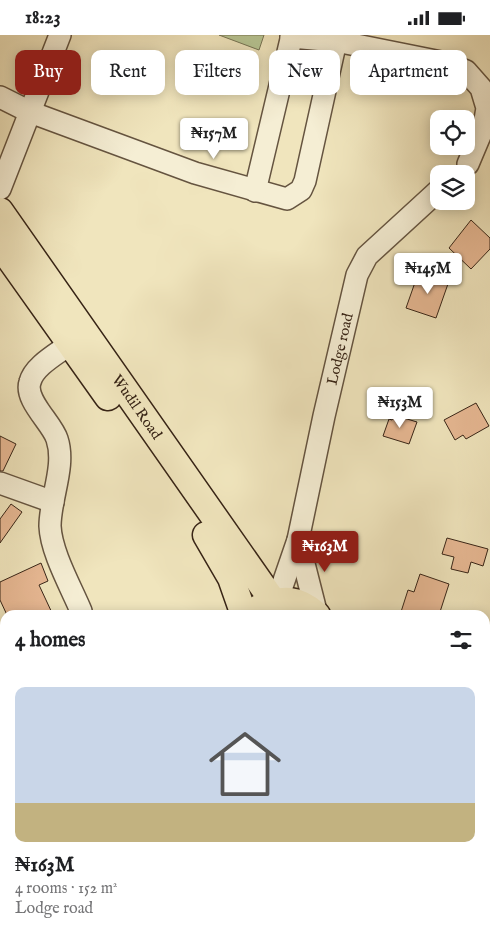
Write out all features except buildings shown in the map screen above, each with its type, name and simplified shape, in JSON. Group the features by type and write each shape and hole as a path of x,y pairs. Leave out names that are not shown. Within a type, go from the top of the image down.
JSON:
{"main road":[{"name":"Wudil Road","path":"0,207 275,601"},
{"name":"Wudil Road","path":"0,245 222,559 238,592 243,610"},
{"path":"256,610 275,601 292,601 306,606 311,610"}],"street":[{"path":"0,207 30,112 60,35"},
{"path":"254,191 292,36 336,41 446,63 466,71 481,89 486,90 487,108 484,126 464,165"},
{"path":"0,97 30,112 195,173 287,199 301,190 336,41"},
{"path":"466,165 490,143"},
{"name":"Lodge road","path":"275,601 298,540 324,416 357,275 367,256 430,198"},
{"path":"70,343 35,372 29,383 29,393 57,439 59,460 50,526 53,543 81,610"},
{"path":"0,483 53,502"},
{"path":"298,540 316,610"}],"green space":[{"path":"219,35 264,35 259,50"}]}
